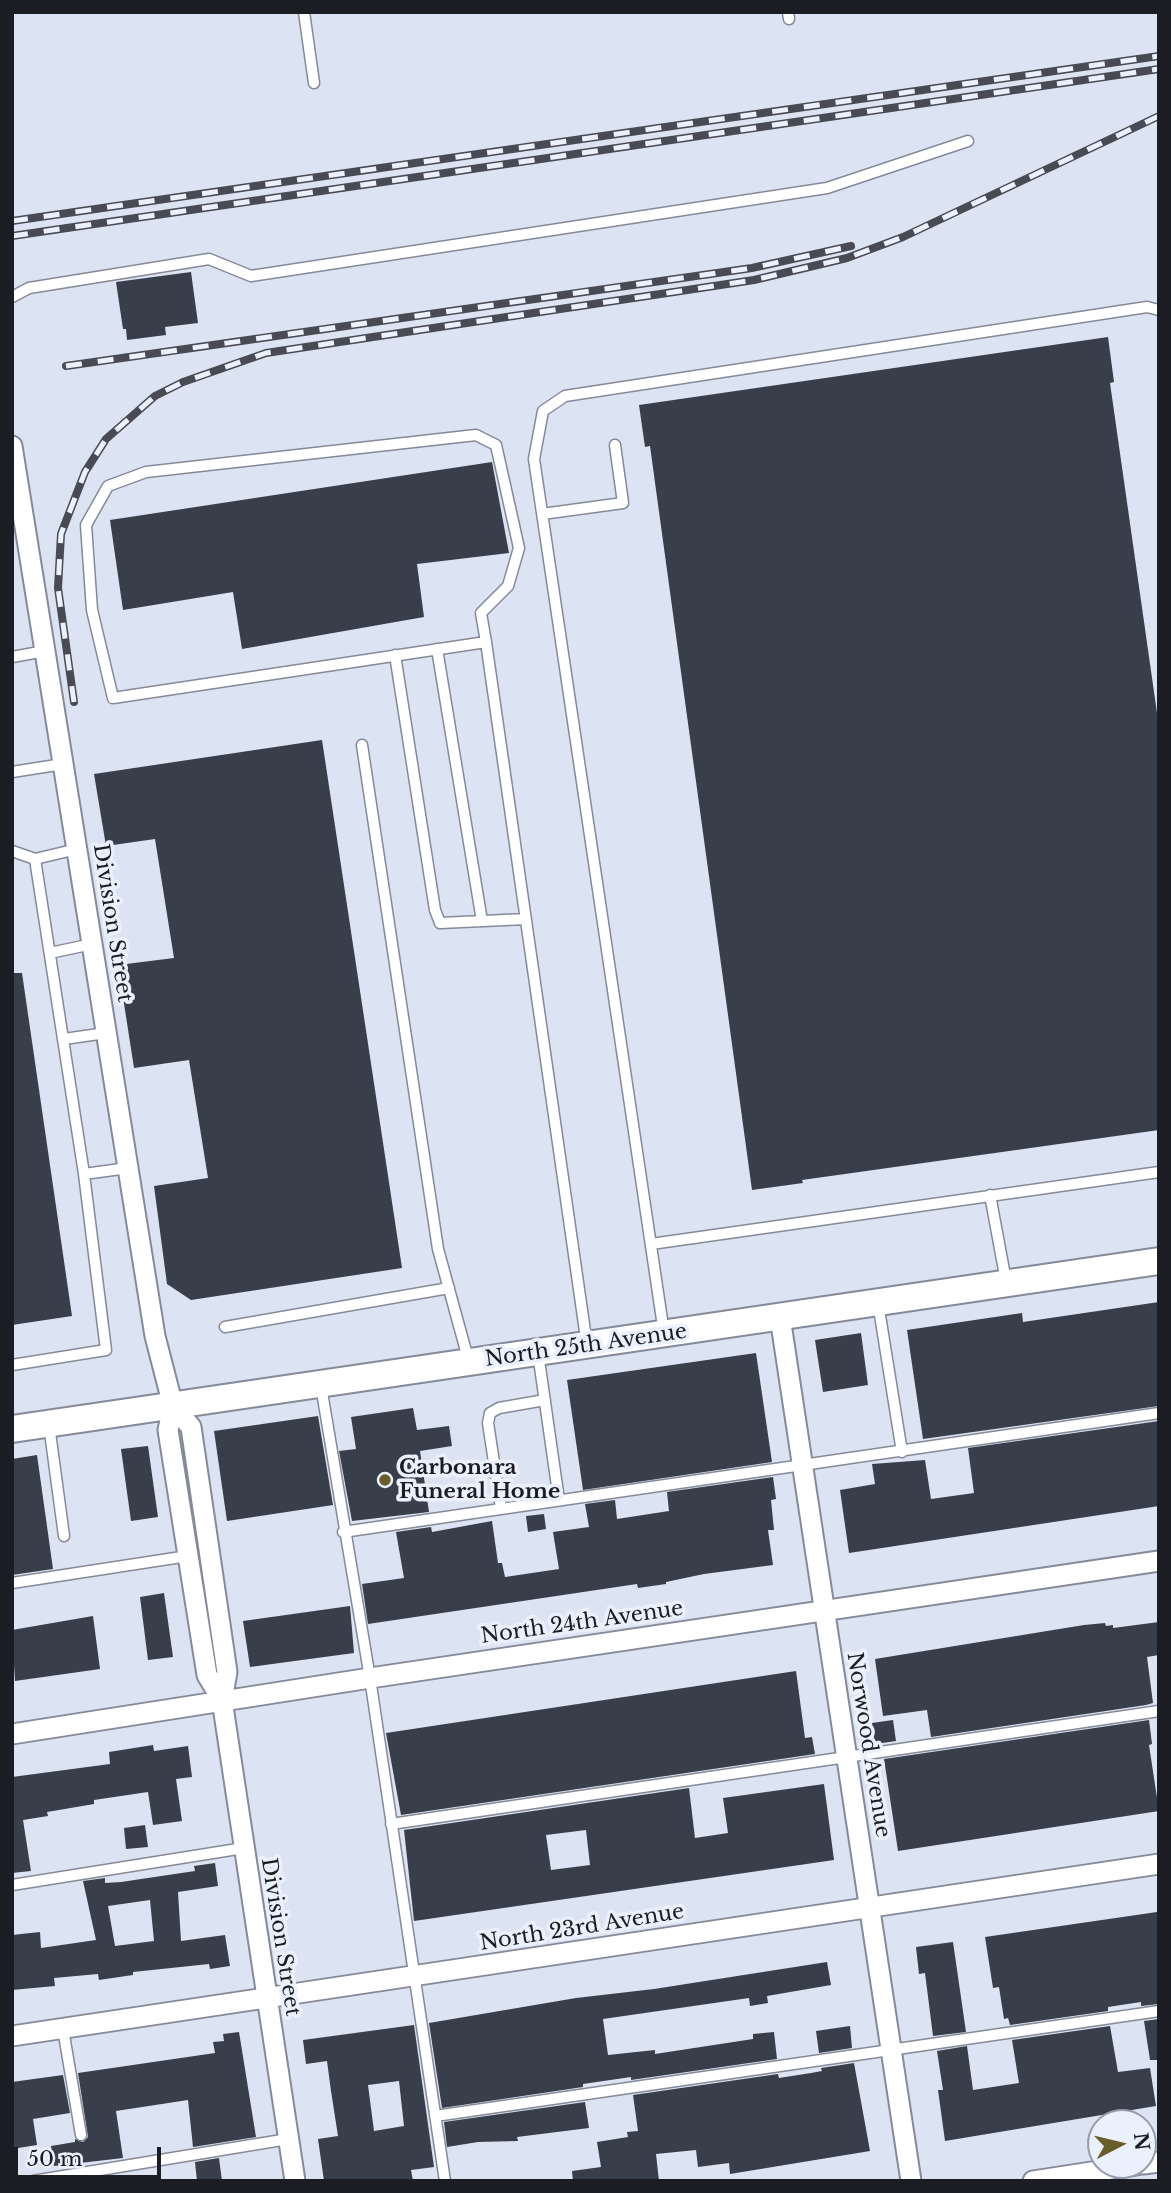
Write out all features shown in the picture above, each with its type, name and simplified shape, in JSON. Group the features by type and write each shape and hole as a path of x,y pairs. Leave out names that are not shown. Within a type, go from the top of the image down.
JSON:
{"main road":[{"name":"North 25th Avenue","path":"12,1429 1159,1261"}],"street":[{"name":"Division Street","path":"12,446 155,1336 173,1406 191,1427 227,1672 222,1700 295,2181"},
{"name":"Norwood Avenue","path":"780,1317 911,2181"},
{"name":"Division Street","path":"173,1406 168,1430 207,1675 222,1700"},
{"name":"North 24th Avenue","path":"12,1734 222,1700 1159,1561"},
{"name":"North 23rd Avenue","path":"12,2036 1159,1864"},
{"path":"1033,2181 1087,2173"}],"lane":[{"path":"303,12 313,83"},
{"path":"12,297 29,288 209,259 251,276 827,188 968,141"},
{"path":"664,1334 534,459 543,411 565,396 1146,307 1159,310"},
{"path":"486,642 113,698 92,610 86,525 108,486 146,472 476,435 496,445 519,548 508,586 481,613 486,642 587,1345"},
{"path":"542,514 623,503 615,445"},
{"path":"437,649 482,921"},
{"path":"12,657 45,651"},
{"path":"395,655 435,910 440,922 526,919"},
{"path":"362,745 438,1249 469,1363"},
{"path":"12,772 63,764"},
{"path":"12,851 35,859 78,849"},
{"path":"12,1365 106,1350 84,1174 35,859"},
{"path":"50,953 92,944"},
{"path":"64,1039 106,1033"},
{"path":"84,1174 128,1168"},
{"path":"651,1244 1159,1172"},
{"path":"990,1195 1007,1284"},
{"path":"225,1326 449,1288"},
{"path":"878,1303 902,1452"},
{"path":"538,1353 559,1500"},
{"path":"321,1384 343,1532 370,1678 445,2181"},
{"path":"501,1508 488,1423 490,1413 499,1408 545,1400"},
{"path":"343,1532 1159,1413"},
{"path":"49,1424 64,1536"},
{"path":"12,1583 188,1556"},
{"path":"391,1824 1159,1711"},
{"path":"12,1885 244,1848"},
{"path":"435,2116 1159,2011"},
{"path":"63,2029 81,2135"},
{"path":"33,2181 288,2139"}],"building":[{"path":"191,272 198,323 165,327 166,335 127,340 116,282"},
{"path":"1108,337 1114,382 1110,383 1159,727 1159,1130 802,1180 803,1183 752,1190 650,446 645,447 639,405"},
{"path":"492,462 509,553 417,564 424,617 242,649 233,592 123,610 110,520"},
{"path":"322,740 402,1268 191,1300 167,1284 154,1186 208,1178 189,1060 134,1068 118,965 174,958 155,839 106,846 94,774"},
{"path":"12,973 22,973 72,1316 12,1325"},
{"path":"1159,1302 1159,1406 923,1439 907,1330 1022,1313 1023,1322"},
{"path":"861,1333 868,1385 823,1392 815,1340"},
{"path":"756,1353 772,1462 583,1490 567,1380"},
{"name":"Carbonara Funeral Home","path":"413,1408 417,1430 449,1426 452,1446 420,1451 429,1512 352,1521 339,1451 356,1449 351,1417"},
{"path":"318,1416 333,1505 227,1521 214,1431"},
{"path":"1159,1421 1159,1506 849,1553 840,1490 875,1484 872,1464 925,1460 931,1499 974,1493 968,1448"},
{"path":"148,1446 158,1517 131,1521 121,1449"},
{"path":"37,1455 53,1569 12,1575 12,1459"},
{"path":"773,1477 776,1499 771,1500 774,1530 768,1530 773,1565 704,1574 666,1584 638,1588 637,1584 368,1624 362,1584 404,1578 396,1532 431,1527 432,1532 492,1521 498,1563 502,1563 505,1577 559,1569 553,1532 589,1527 585,1504 615,1500 617,1519 669,1511 667,1492"},
{"path":"544,1514 546,1529 528,1532 526,1516"},
{"path":"164,1593 173,1657 148,1660 140,1597"},
{"path":"350,1606 354,1653 250,1667 243,1621"},
{"path":"93,1616 100,1669 15,1681 12,1630"},
{"path":"1159,1622 1159,1655 1147,1657 1153,1703 931,1737 927,1710 883,1716 875,1659 1084,1625 1105,1623 1106,1626 1113,1625 1113,1628"},
{"path":"796,1671 805,1738 812,1737 815,1754 401,1815 386,1733"},
{"path":"893,1720 896,1741 875,1744 872,1723"},
{"path":"1149,1720 1152,1744 1149,1745 1159,1811 898,1851 884,1759"},
{"path":"153,1745 154,1751 188,1746 192,1777 176,1779 182,1821 153,1825 148,1792 94,1800 94,1804 47,1812 48,1816 23,1820 31,1871 12,1873 12,1777 110,1764 109,1752"},
{"path":"824,1784 834,1860 414,1921 404,1830 689,1788 695,1838 728,1833 723,1798","holes":["586,1830 590,1865 551,1870 546,1835"]},
{"path":"145,1825 148,1847 126,1849 124,1828"},
{"path":"215,1863 218,1886 178,1892 181,1941 225,1935 230,1966 210,1969 209,1964 133,1972 133,1975 99,1980 98,1974 54,1978 55,1986 12,1990 12,1935 40,1932 41,1948 96,1940 83,1881 105,1878 105,1883 121,1882 195,1871 194,1866","holes":["150,1900 154,1941 115,1946 108,1906"]},
{"path":"1157,1912 1159,2004 1141,2006 1141,2002 1108,2007 1108,2011 1010,2025 1008,2018 1004,2019 999,1987 993,1988 985,1937"},
{"path":"953,1942 966,2032 933,2036 925,1973 919,1974 916,1947"},
{"path":"827,1962 831,1985 767,1996 768,2003 750,2006 749,1998 603,2019 608,2055 655,2050 655,2054 753,2039 753,2034 774,2032 777,2059 631,2080 631,2077 583,2084 583,2087 442,2108 429,2023 576,1998 654,1989"},
{"path":"1159,2019 1159,2060 1150,2060 1144,2021"},
{"path":"414,2025 434,2167 411,2170 413,2181 324,2181 318,2139 338,2136 327,2061 306,2064 303,2040","holes":["399,2081 404,2126 374,2131 368,2085"]},
{"path":"850,2026 852,2048 819,2053 816,2031"},
{"path":"1110,2026 1118,2072 1150,2068 1156,2106 1138,2109 1087,2109 1087,2117 945,2141 938,2090 943,2090 937,2051 967,2046 973,2090 1019,2083 1012,2040"},
{"path":"239,2032 256,2137 193,2147 188,2100 116,2111 123,2158 54,2166 51,2146 75,2142 75,2139 83,2142 88,2137 78,2073 215,2053 213,2042 224,2041 223,2034"},
{"path":"854,2063 870,2151 730,2174 729,2163 698,2167 696,2150 656,2154 659,2181 573,2181 572,2171 601,2167 597,2142 628,2137 627,2132 638,2131 633,2095 778,2074 779,2078"},
{"path":"63,2075 70,2113 33,2119 37,2145 12,2149 12,2082"},
{"path":"585,2102 589,2128 517,2137 518,2141 478,2142 447,2147 444,2122"},
{"path":"219,2158 222,2181 197,2181 195,2162"}],"railway":[{"path":"12,221 1159,56"},
{"path":"12,236 1159,69"},
{"path":"74,702 58,588 61,534 85,472 106,439 155,396 183,382 266,353 754,280 847,258 903,237 1159,116"},
{"path":"66,366 752,268 851,246"}],"place":[{"name":"Carbonara Funeral Home","path":"385,1480"}]}
